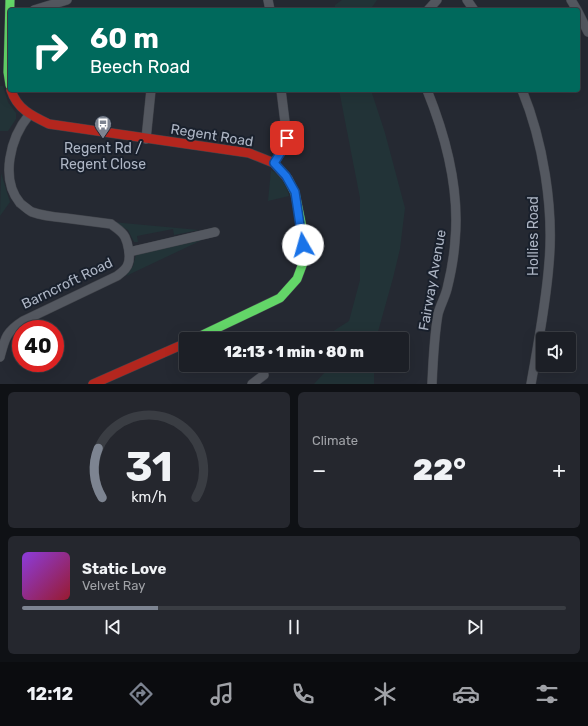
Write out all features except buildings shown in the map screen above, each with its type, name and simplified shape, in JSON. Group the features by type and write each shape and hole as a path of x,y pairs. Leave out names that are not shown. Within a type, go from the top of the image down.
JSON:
{"street":[{"path":"40,8 66,0"},
{"path":"430,8 437,0"},
{"path":"580,15 588,32"},
{"name":"Regent Road","path":"12,92 18,104 29,115 49,124 249,153 274,163 286,176 295,192 302,234 304,256 300,272 291,287 280,298 209,332"},
{"path":"146,139 151,92"},
{"path":"274,163 283,149 287,138 281,92"},
{"name":"Fairway Avenue","path":"427,92 440,125 453,178 456,220 452,265 447,288 438,314 432,384"},
{"name":"Hollies Road","path":"523,92 537,135 547,183 550,214 549,263 531,384"},
{"name":"Barncroft Road","path":"0,357 6,336 16,326 23,321 118,276 129,264 129,252 125,237 120,230 111,224 43,216 30,212 16,199 7,178 6,165 14,137 20,125 29,115"},
{"name":"Barncroft Road","path":"129,252 215,232"},
{"path":"93,384 179,346"},
{"path":"252,384 264,375"}],"shaded area":[{"path":"342,0 377,0 371,8 335,8 335,5"},
{"path":"0,86 3,86 8,102 16,113 16,119 8,131 0,131"},
{"path":"339,92 372,92 385,133 405,208 400,249 378,332 332,332 349,321 360,280 360,198"},
{"path":"271,170 283,181 289,196 268,201"},
{"path":"1,173 10,202 0,216"},
{"path":"112,222 199,230 174,235 173,229 137,236 138,242 134,242 128,230"},
{"path":"202,240 126,276 133,266 136,254"},
{"path":"325,372 374,372 374,384 314,384"}],"traffic: fast":[{"path":"10,0 10,8"},
{"path":"209,332 280,298 297,279 303,263 303,232 295,193 288,179"}],"traffic: jam":[{"path":"12,92 21,107 31,115 49,124 249,153 274,163 288,179"},
{"path":"93,384 179,346"}],"place":[{"name":"Regent Rd / Regent Close","path":"103,139"}],"route":[{"path":"287,138 283,149 274,163 286,176 295,192 303,245"}]}
